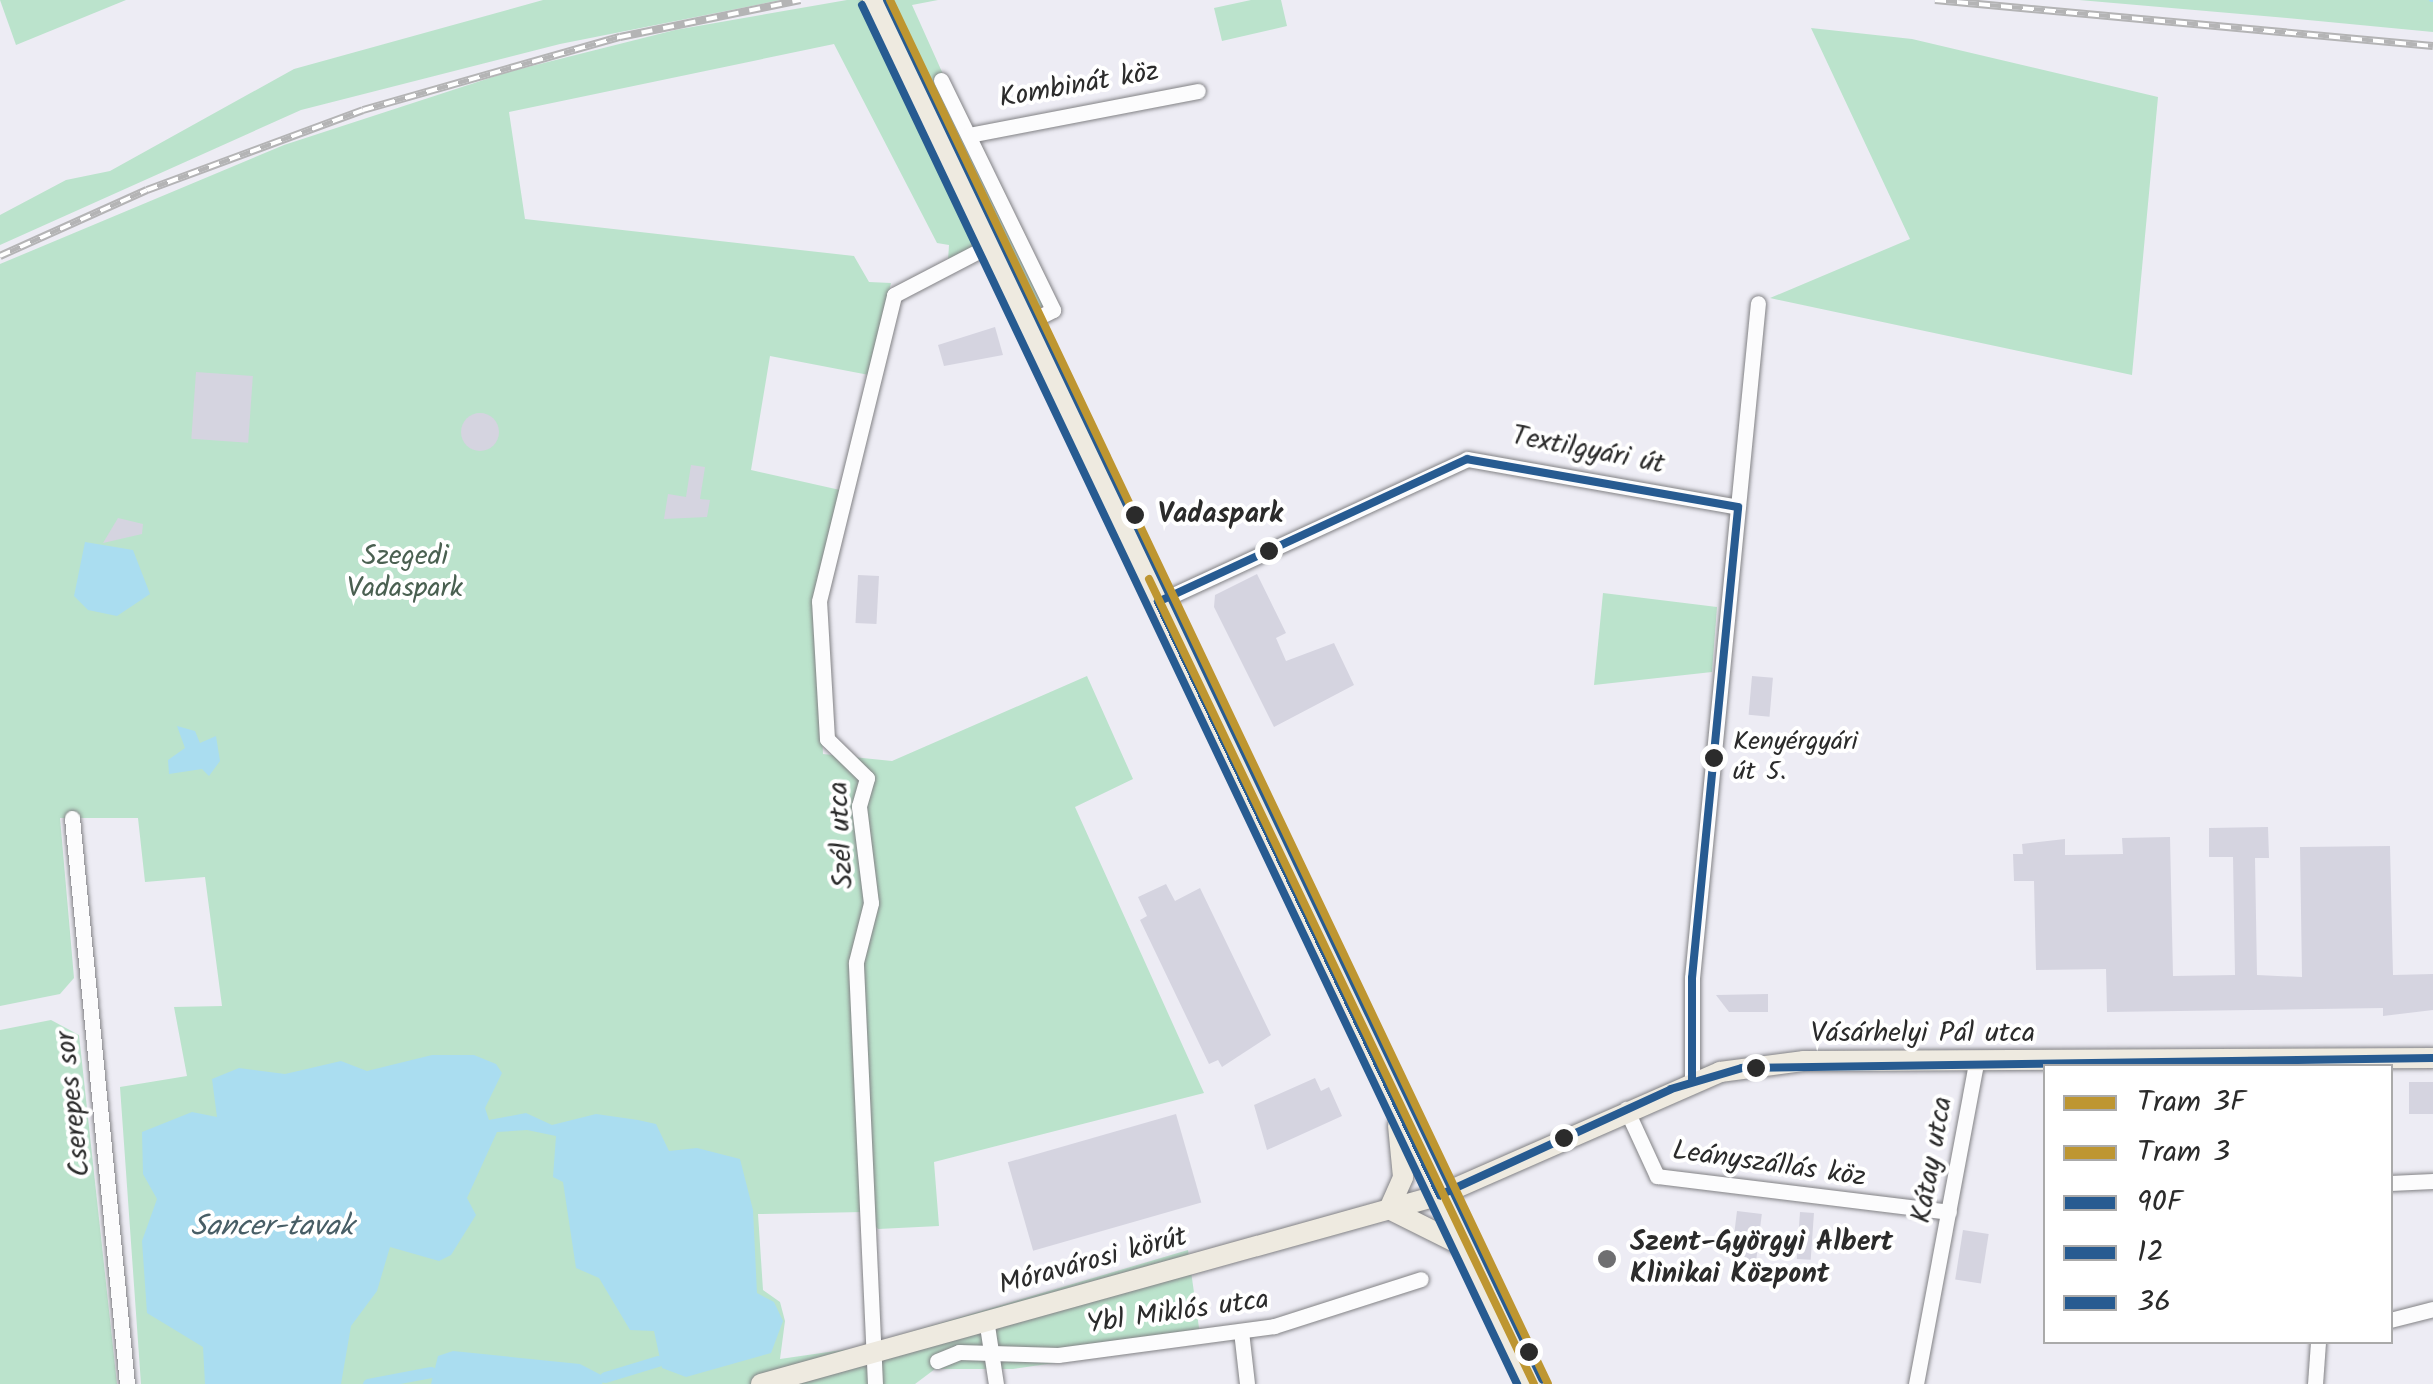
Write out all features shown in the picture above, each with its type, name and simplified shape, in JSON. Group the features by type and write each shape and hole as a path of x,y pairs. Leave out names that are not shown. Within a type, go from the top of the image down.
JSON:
{"main road":[{"path":"873,0 1394,1103 1532,1384"},
{"name":"Vásárhelyi Pál utca","path":"1440,1195 1692,1080 1804,1061 2328,1062 2433,1058"},
{"path":"1394,1103 1404,1160 1389,1209 1467,1249"},
{"name":"Móravárosi körút","path":"761,1384 986,1318 1440,1195"}],"street":[{"path":"942,80 1053,310 1026,324"},
{"name":"Kombinát köz","path":"968,136 1198,91"},
{"name":"Szél utca","path":"875,1384 856,962 871,903 860,806 867,778 827,738 820,601 890,303 898,290 988,246"},
{"path":"1692,1080 1692,978 1758,303"},
{"name":"Textilgyári út","path":"1158,602 1468,459 1738,507"},
{"name":"Cserepes sor","path":"72,818 127,1384"},
{"name":"Kátay utca","path":"1916,1384 1976,1062"},
{"name":"Leányszállás köz","path":"1626,1108 1657,1176 1948,1212"},
{"path":"2393,1184 2433,1181"},
{"name":"Ybl Miklós utca","path":"938,1361 959,1352 1058,1355 1240,1331 1303,1320 1421,1279"},
{"path":"2393,1319 2433,1309"},
{"path":"986,1318 996,1384"},
{"path":"1240,1331 1247,1384"},
{"path":"2315,1384 2318,1344"}],"green space":[{"path":"0,0 126,0 16,45"},
{"path":"543,0 781,0 560,44 301,110 0,245 0,215 66,180 110,171 294,69"},
{"name":"Szegedi Vadaspark","path":"847,0 938,0 912,5 1046,304 1031,312 995,237 948,261 949,245 937,243 834,44 509,112 525,219 854,256 869,282 891,283 869,375 770,356 751,470 840,490 815,601 823,754 892,761 1087,676 1133,779 1075,807 1204,1093 934,1162 939,1226 878,1229 864,1212 758,1214 763,1290 780,1302 785,1321 780,1359 856,1348 1188,1250 1201,1342 1013,1369 935,1369 915,1384 141,1384 120,1087 187,1076 174,1007 222,1006 205,877 145,882 138,818 60,818 74,978 60,994 0,1006 0,264 284,145 508,72 675,30"},
{"path":"1251,0 1281,0 1287,26 1222,41 1214,8"},
{"path":"2079,0 2433,0 2433,32 2287,18"},
{"path":"1811,28 1912,39 2158,97 2132,375 1770,298 1910,239"},
{"path":"1603,593 1717,607 1712,672 1594,685"},
{"path":"51,1020 79,1035 117,1384 0,1384 0,1030"}],"water":[{"path":"85,542 133,550 150,594 117,616 88,610 74,596"},
{"path":"177,726 195,731 200,743 216,736 220,761 209,776 202,769 169,774 168,760 185,748"},
{"name":"Sancer-tavak","path":"432,1055 474,1055 496,1064 502,1073 485,1108 489,1120 526,1113 552,1125 596,1114 638,1120 656,1124 669,1151 697,1148 740,1159 753,1210 757,1293 774,1302 783,1321 771,1353 686,1377 662,1368 654,1331 630,1330 599,1278 576,1268 563,1182 553,1177 556,1136 527,1130 497,1132 467,1198 476,1215 451,1255 439,1261 390,1247 377,1291 351,1326 341,1384 205,1384 203,1347 147,1313 142,1241 157,1199 143,1174 142,1132 192,1112 217,1117 212,1079 239,1068 285,1074 341,1061 367,1071"},
{"path":"453,1351 580,1364 605,1377 602,1384 431,1384 438,1356"}],"building":[{"path":"995,327 1003,355 944,366 938,345"},
{"path":"196,372 253,376 248,443 191,439"},
{"path":"480,413 493,419 499,432 493,445 480,451 467,445 461,432 467,419"},
{"path":"691,465 705,467 700,499 710,500 707,517 664,519 668,494 686,497"},
{"path":"118,518 143,524 142,534 103,543"},
{"path":"1257,574 1286,633 1276,638 1286,661 1334,643 1354,685 1274,727 1214,607 1215,595"},
{"path":"858,575 879,576 876,624 855,623"},
{"path":"1752,676 1773,678 1770,717 1749,715"},
{"path":"2268,827 2269,858 2255,858 2257,975 2302,977 2300,847 2390,846 2393,975 2433,974 2433,1010 2383,1016 2383,1008 2107,1012 2106,969 2036,970 2034,881 2014,881 2013,854 2023,854 2022,844 2065,839 2065,855 2123,854 2122,838 2170,837 2173,976 2235,975 2233,857 2209,857 2209,828"},
{"path":"1166,884 1175,901 1200,888 1271,1035 1222,1067 1218,1060 1209,1064 1140,920 1147,916 1138,897"},
{"path":"1768,994 1768,1012 1729,1012 1716,995"},
{"path":"1315,1078 1321,1091 1329,1087 1342,1116 1267,1150 1254,1105"},
{"path":"2409,1082 2433,1082 2433,1114 2409,1114"},
{"path":"1176,1114 1201,1202 1033,1251 1008,1162"},
{"path":"1737,1211 1762,1214 1756,1264 1731,1261"},
{"path":"1800,1212 1814,1213 1811,1260 1797,1259"},
{"path":"1963,1230 1989,1234 1981,1283 1955,1279"}],"waterway":[{"path":"605,1377 658,1361"},
{"path":"368,1384 431,1372"}],"railway":[{"path":"0,256 147,190 363,110 620,37 800,0"},
{"path":"1935,0 2433,46"}],"tram line":[{"name":"3F","path":"890,0 1548,1384"},
{"name":"3","path":"1149,579 1534,1384"}],"transit line":[{"name":"36","path":"887,0 1542,1379"},
{"name":"12","path":"862,5 1517,1384"},
{"name":"90F","path":"1692,1081 1692,978 1738,507 1467,459 1158,602 1440,1195 1671,1089 1742,1068 2433,1058"}],"place":[{"name":"Vadaspark","path":"1135,515"},
{"name":"Kenyérgyári út 5.","path":"1714,758"},
{"name":"Szent-Györgyi Albert Klinikai Központ","path":"1607,1259"}]}
